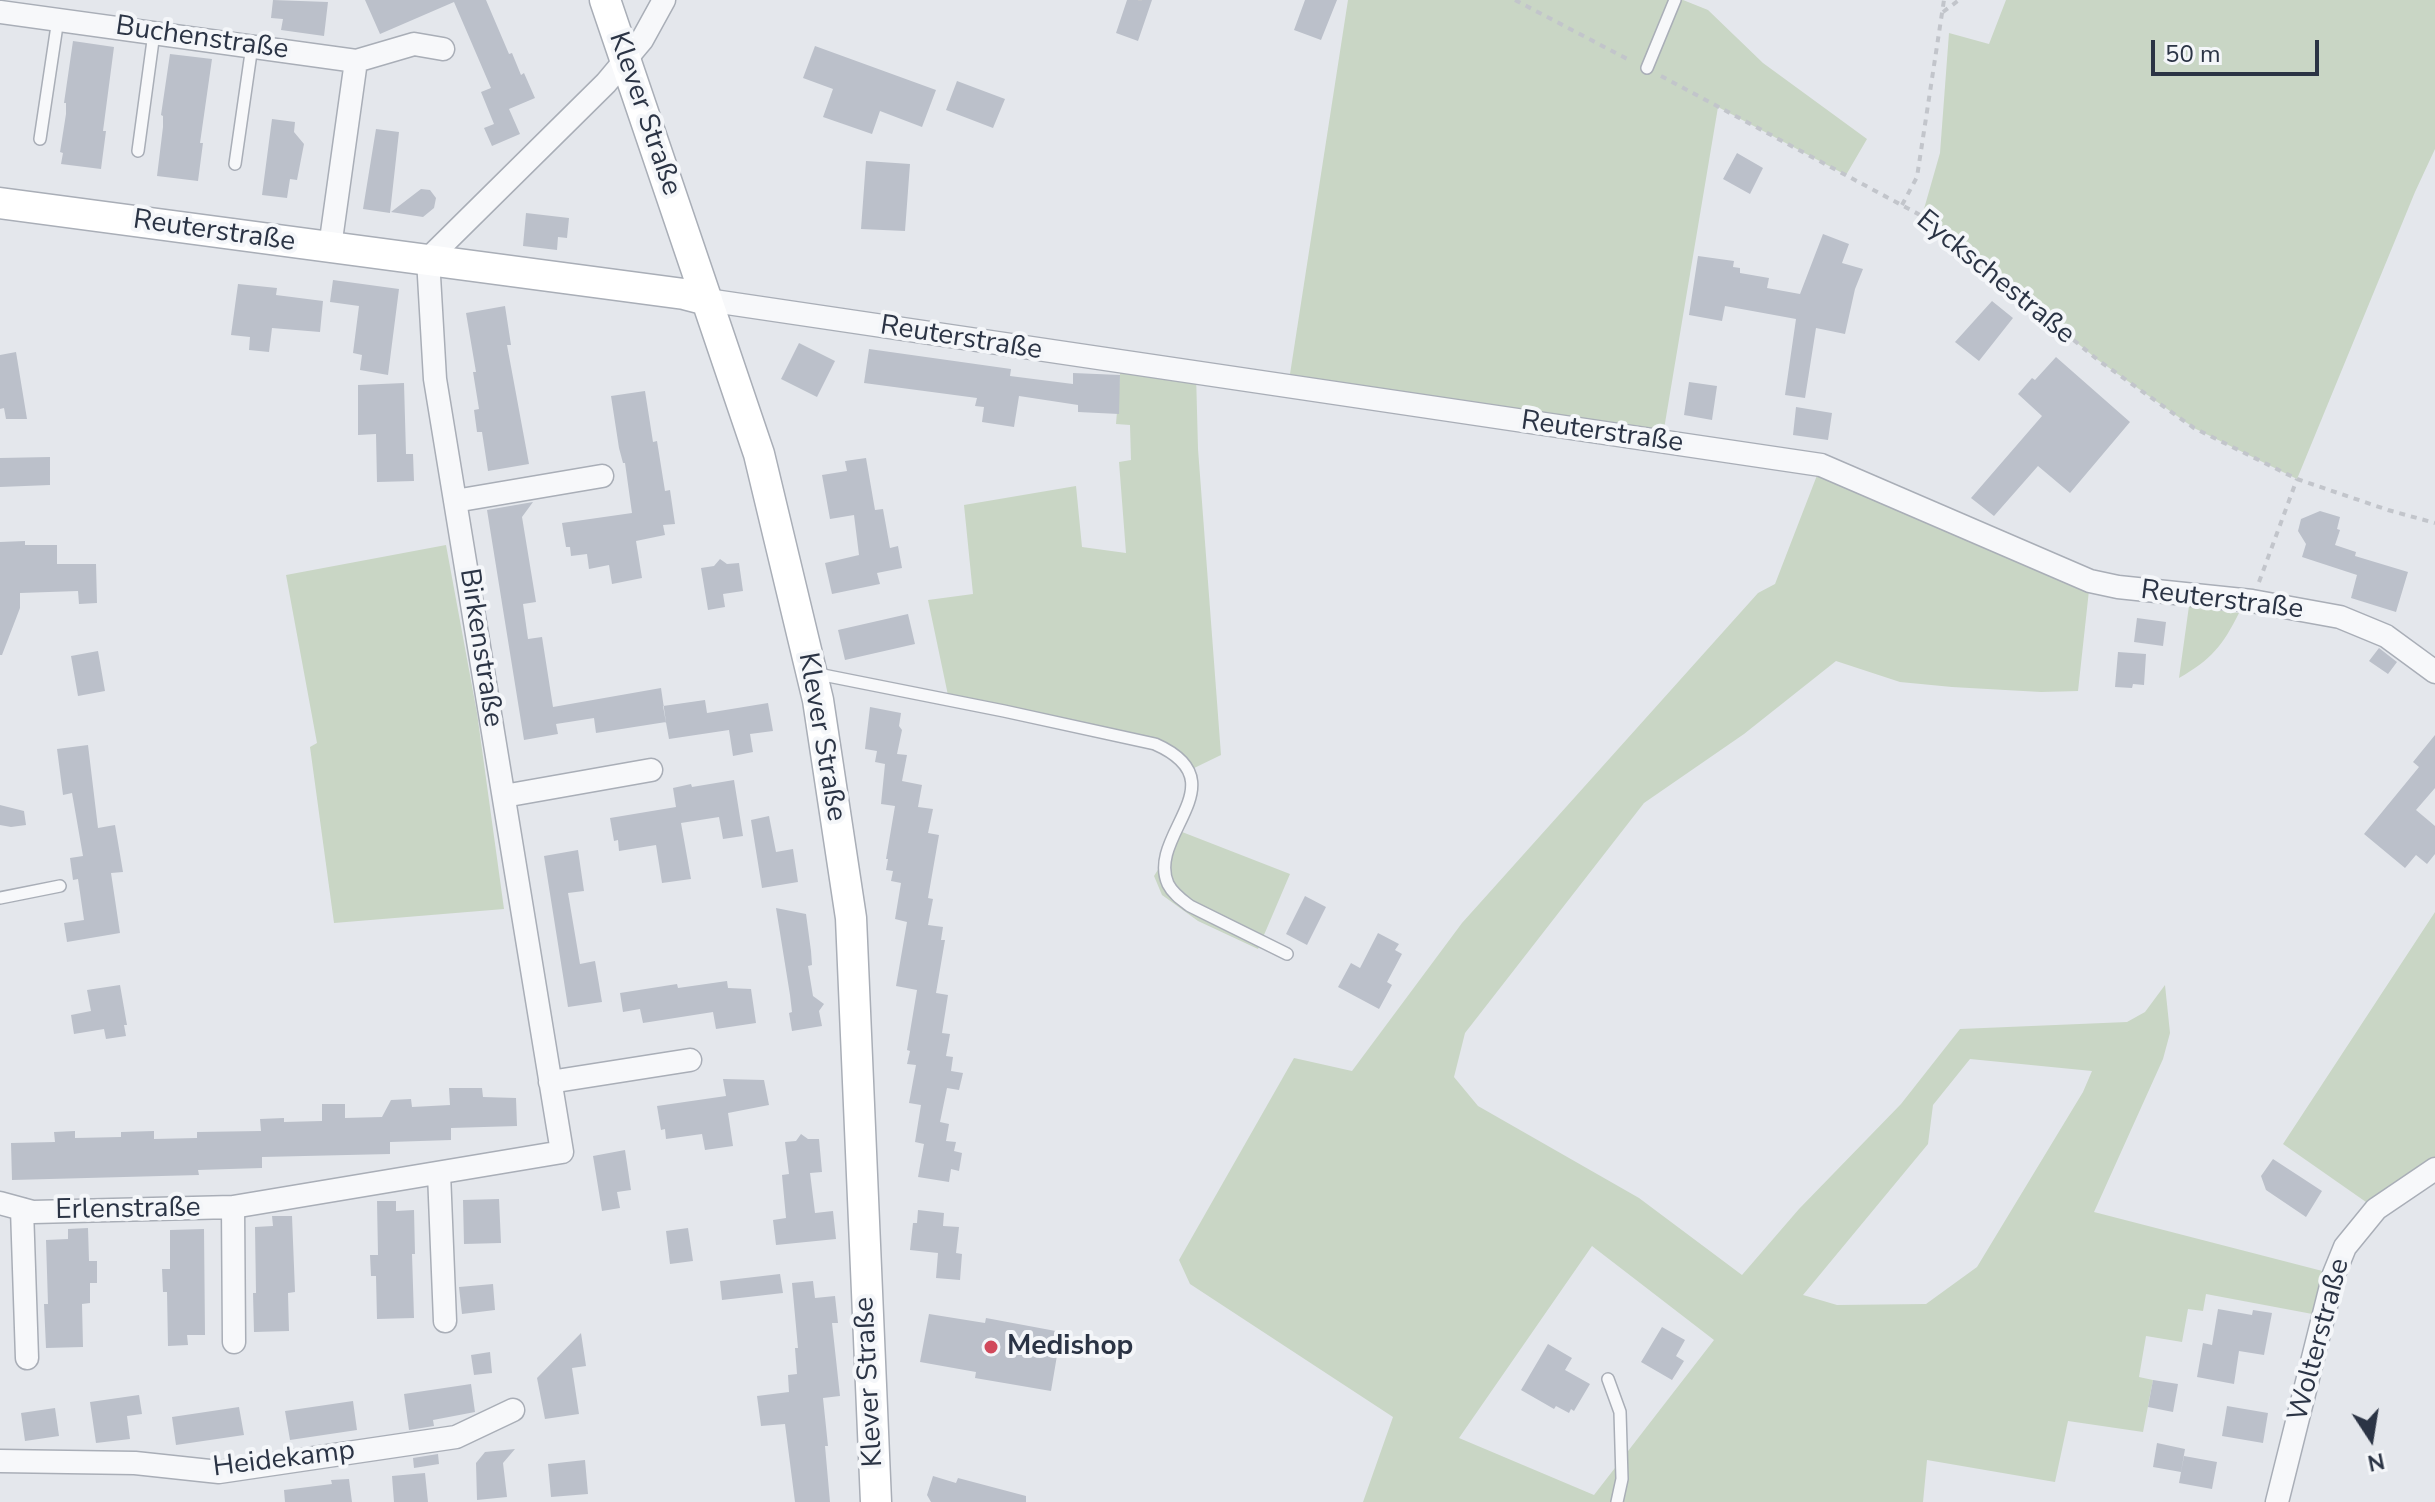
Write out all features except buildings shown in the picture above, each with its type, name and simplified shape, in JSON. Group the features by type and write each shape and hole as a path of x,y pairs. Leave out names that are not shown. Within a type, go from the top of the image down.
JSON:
{"street":[{"name":"Klever Straße","path":"605,0 720,302 818,700 851,918 876,1502"},
{"path":"428,259 606,83 642,40 664,0"},
{"name":"Buchenstraße","path":"0,12 356,61 414,44 443,49"},
{"path":"330,247 356,61"},
{"name":"Reuterstraße","path":"0,203 684,294 720,302 1821,465 2090,581 2118,587 2252,601 2340,617 2386,636 2435,672"},
{"name":"Birkenstraße","path":"428,259 435,379 562,1152"},
{"path":"455,501 602,476"},
{"path":"504,796 651,770"},
{"path":"550,1082 690,1060"},
{"name":"Erlenstraße","path":"0,1203 33,1212 233,1207 562,1152"},
{"name":"Wolterstraße","path":"2277,1502 2334,1274 2345,1247 2376,1209 2435,1169"},
{"path":"439,1173 445,1321"},
{"name":"Erlenstraße","path":"233,1207 234,1342"},
{"name":"Erlenstraße","path":"22,1209 27,1358"},
{"name":"Heidekamp","path":"0,1461 135,1463 219,1472 456,1437 513,1410"}],"lane":[{"path":"1647,68 1675,0"},
{"path":"40,139 58,19"},
{"path":"138,151 154,33"},
{"path":"235,164 252,46"},
{"path":"811,673 1004,711 1155,744 1170,751 1182,759 1191,788 1188,804 1166,857 1168,885 1177,897 1190,906 1287,954"},
{"path":"0,898 60,886"},
{"path":"1608,1379 1620,1412 1622,1479 1617,1502"}],"path":[{"name":"Eyckschestraße","path":"1515,0 1922,216 2098,360 2194,428 2297,479 2435,523"},
{"path":"1902,205 1917,177 1944,0"},
{"path":"1942,14 1959,0"},
{"path":"2252,601 2297,479"}],"green space":[{"path":"1348,0 1683,0 1708,10 1763,63 1867,139 1846,175 1718,107 1662,441 1288,387"},
{"path":"2006,0 2435,0 2435,149 2297,479 2194,428 2098,360 1922,216 1940,153 1949,33 1989,44"},
{"path":"1121,362 1196,373 1198,449 1221,755 1188,771 1170,751 949,700 928,600 973,594 964,505 1076,486 1082,547 1126,553 1119,462 1131,460 1130,425 1116,424"},
{"path":"1821,465 2090,581 2078,691 2041,692 1900,682 1836,661 1744,734 1644,803 1465,1033 1454,1077 1478,1106 1639,1198 1742,1275 1799,1209 1901,1104 1960,1029 2127,1022 2145,1012 2165,985 2170,1033 2163,1059 2094,1212 2334,1274 2323,1316 2206,1294 2203,1311 2188,1309 2182,1342 2146,1336 2139,1377 2153,1380 2143,1432 2068,1421 2055,1482 1927,1460 1923,1502 1363,1502 1393,1417 1190,1284 1179,1260 1294,1058 1352,1071 1462,923 1758,593 1775,584","holes":["1970,1059 2092,1071 2083,1092 1977,1267 1926,1304 1837,1305 1803,1295 1928,1144 1933,1105","1592,1246 1714,1340 1594,1495 1459,1438"]},
{"path":"446,545 477,713 504,909 334,923 310,747 317,743 286,575"},
{"path":"2189,606 2239,613 2215,651 2179,678"},
{"path":"1177,830 1290,874 1258,949 1198,921 1162,895 1154,876"},
{"path":"2435,912 2435,1169 2376,1209 2283,1144"}],"place":[{"name":"Medishop","path":"991,1347"}]}
